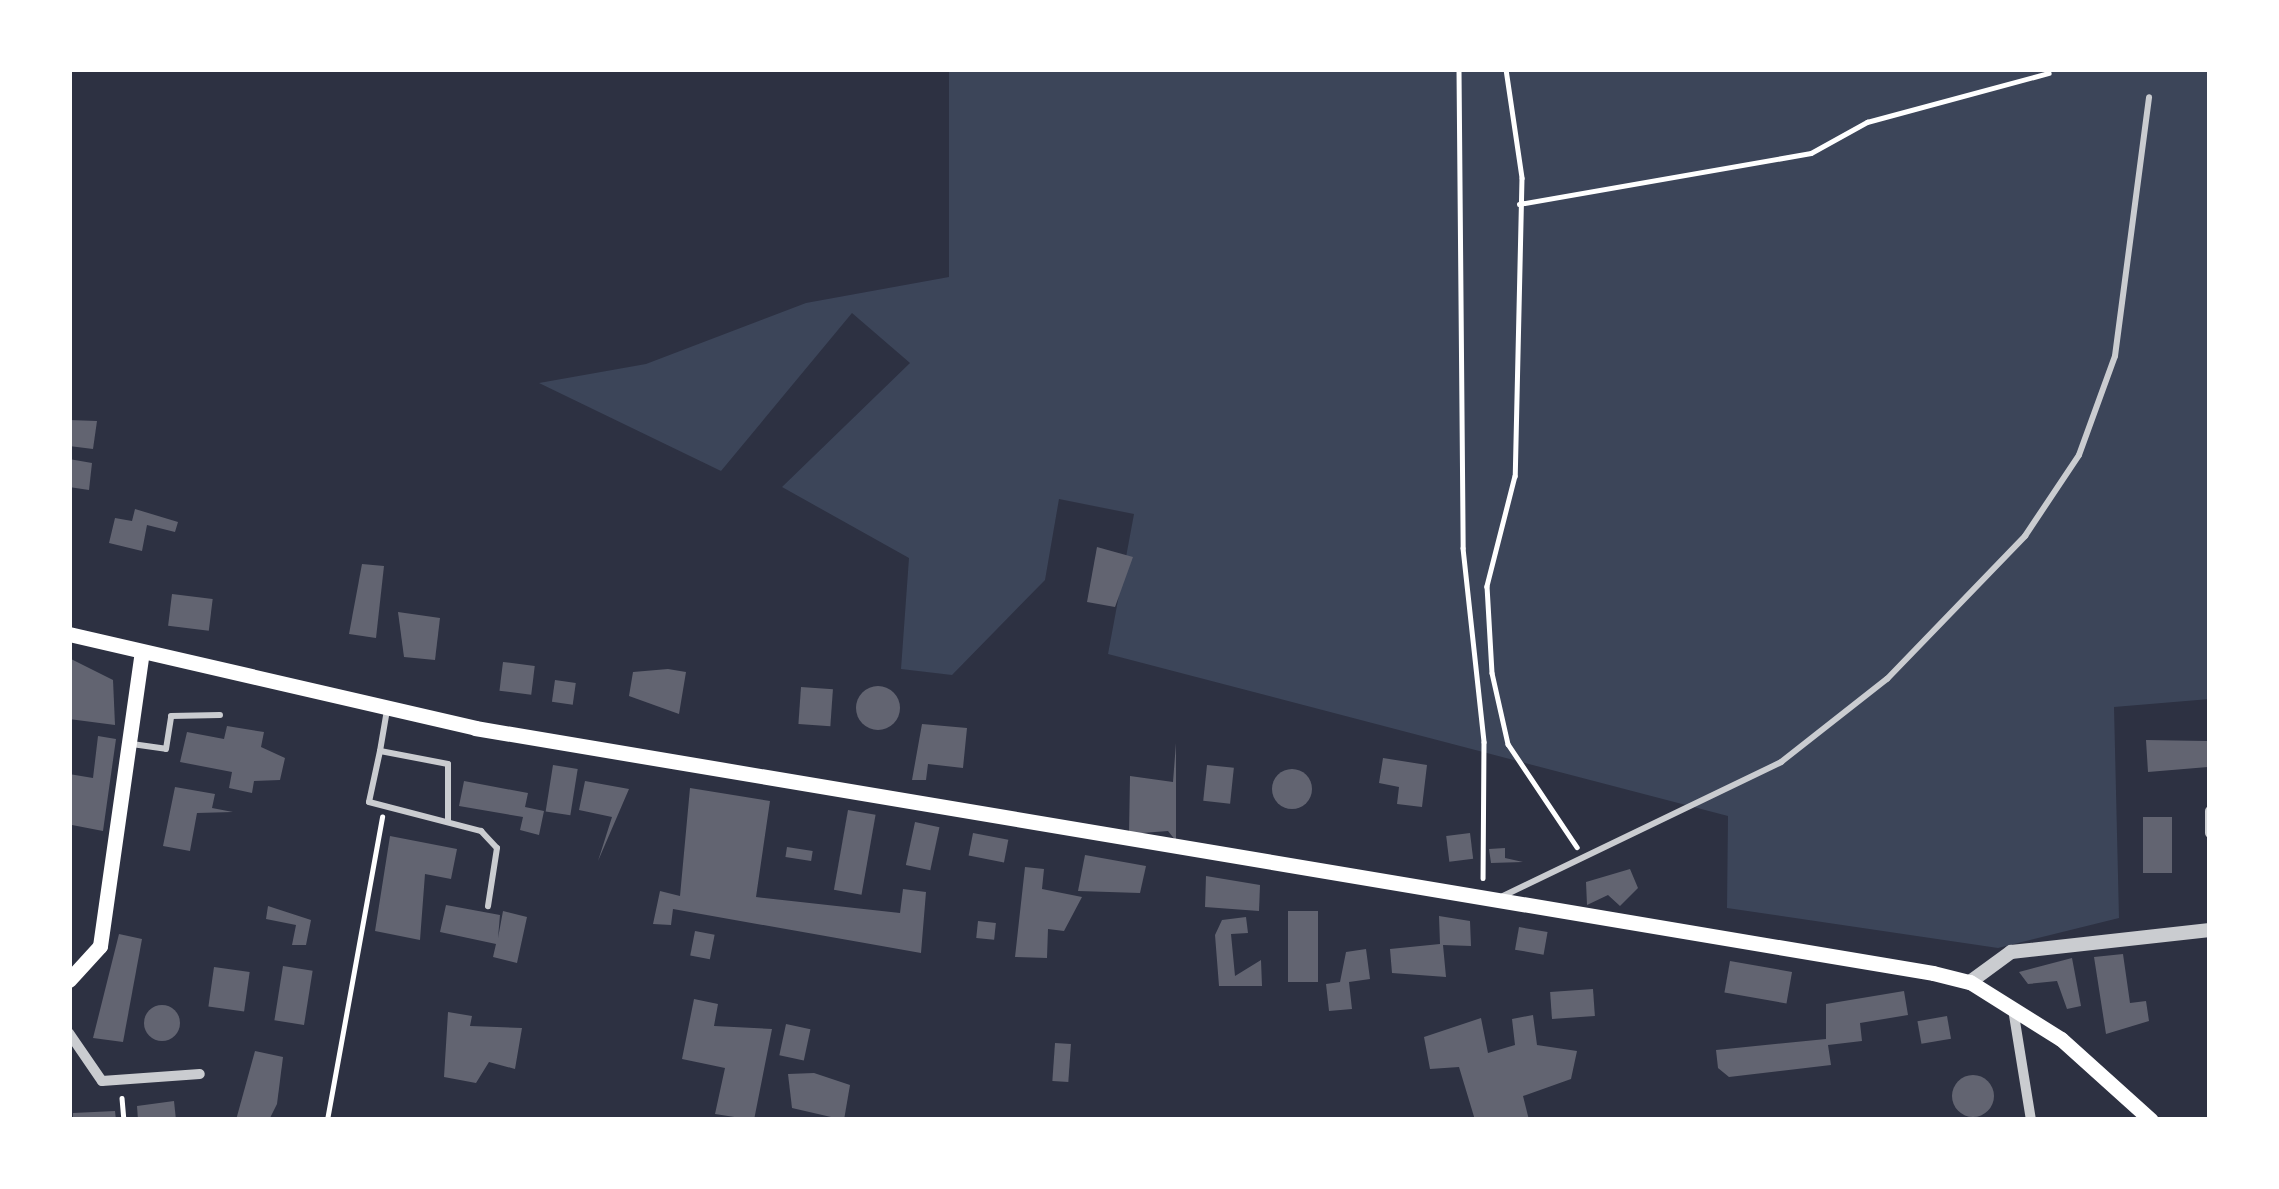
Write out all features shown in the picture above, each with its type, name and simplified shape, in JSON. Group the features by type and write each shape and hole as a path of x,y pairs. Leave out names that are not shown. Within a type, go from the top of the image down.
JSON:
{"main road":[{"path":"69,634 142,657 387,710 1480,905 1970,982 2013,1010 2151,1120"},
{"path":"69,980 100,946 142,657"}],"street":[{"path":"2210,811 2210,833"},
{"path":"1970,982 2011,952 2210,930"},
{"path":"2013,1010 2031,1120"},
{"path":"69,1033 85,1067 120,1080 200,1074"}],"lane":[{"path":"1480,905 1587,862 1780,762 1887,679 2025,536 2079,455 2115,356 2150,97"},
{"path":"387,710 369,802 448,820 497,848 488,906"},
{"path":"132,744 166,749 171,716 220,715"},
{"path":"380,751 448,764 448,820"}],"path":[{"path":"1459,69 1480,905"},
{"path":"1506,69 1520,204 1515,476 1487,586 1492,674 1508,744 1587,862"},
{"path":"1520,204 1811,153 1867,122 2049,73"},
{"path":"327,1120 385,805"},
{"path":"120,1080 124,1120"}],"shaded area":[{"path":"949,69 2210,69 2210,699 2114,707 2119,918 1998,948 1727,908 1728,816 1108,654 1134,514 1059,499 1045,580 952,675 901,669 909,558 782,487 910,363 852,313 721,471 539,383 646,364 806,303 949,277"}],"building":[{"path":"69,420 97,421 93,449 69,446"},
{"path":"69,459 92,463 89,490 69,487"},
{"path":"135,509 178,522 175,532 147,525 142,551 109,543 115,518 132,521"},
{"path":"1097,547 1133,557 1115,607 1087,602"},
{"path":"362,564 384,566 376,638 349,634"},
{"path":"172,594 213,599 209,631 168,626"},
{"path":"398,612 440,618 435,660 404,657"},
{"path":"69,658 113,680 115,725 69,719"},
{"path":"503,662 535,666 531,695 499,691"},
{"path":"633,672 686,672 679,714 629,696"},
{"path":"555,680 576,683 573,705 552,702"},
{"path":"878,686 893,693 900,708 893,723 878,730 863,723 856,708 863,693"},
{"path":"801,687 833,689 830,726 798,724"},
{"path":"922,724 967,728 963,768 928,764 926,780 912,780"},
{"path":"227,726 264,732 261,747 285,758 280,780 254,781 252,793 229,788 232,772 180,762 187,732 224,739"},
{"path":"98,736 116,739 103,831 72,825 69,808 69,774 93,778"},
{"path":"2146,740 2207,741 2208,767 2148,772"},
{"path":"1176,743 1176,841 1168,831 1129,834 1130,776 1173,782"},
{"path":"1383,758 1427,765 1422,807 1397,804 1399,787 1379,783"},
{"path":"553,765 578,769 570,815 546,811"},
{"path":"1207,765 1234,768 1230,804 1203,801"},
{"path":"1292,769 1306,775 1312,789 1306,803 1292,809 1278,803 1272,789 1278,775"},
{"path":"464,781 528,793 525,807 544,811 539,835 520,830 523,817 459,806"},
{"path":"585,781 629,789 598,861 612,817 579,810"},
{"path":"175,787 215,794 212,808 233,812 197,813 190,851 163,846"},
{"path":"690,788 770,801 756,897 900,913 903,889 926,892 921,953 673,909 671,925 653,924 660,891 680,896"},
{"path":"848,810 876,815 862,895 834,890"},
{"path":"2143,817 2172,817 2172,873 2143,873"},
{"path":"915,822 939,827 930,870 906,865"},
{"path":"973,833 1008,840 1004,862 969,856"},
{"path":"1470,833 1473,859 1449,862 1446,836"},
{"path":"390,836 457,849 451,879 425,874 420,940 375,931"},
{"path":"787,847 813,851 811,861 785,857"},
{"path":"1505,848 1505,858 1523,862 1491,863 1489,849"},
{"path":"1085,855 1146,866 1140,893 1078,891"},
{"path":"1025,867 1044,869 1042,889 1082,897 1064,931 1048,929 1047,958 1015,957"},
{"path":"1630,869 1638,888 1620,906 1608,895 1587,905 1586,882"},
{"path":"1206,876 1260,885 1259,911 1205,907"},
{"path":"446,905 500,915 498,938 503,911 527,917 517,963 493,957 496,944 440,932"},
{"path":"268,906 311,920 306,945 292,945 296,925 266,919"},
{"path":"1288,911 1318,911 1318,982 1288,982"},
{"path":"1439,916 1470,921 1471,946 1443,945 1446,977 1392,973 1390,949 1440,944"},
{"path":"1246,917 1248,933 1231,934 1235,976 1261,960 1262,986 1219,986 1215,935 1222,920"},
{"path":"978,921 996,923 994,940 976,938"},
{"path":"1519,927 1548,932 1544,955 1515,950"},
{"path":"695,931 715,935 710,959 690,956"},
{"path":"119,934 142,939 123,1042 93,1038"},
{"path":"1366,949 1370,979 1349,982 1352,1009 1329,1011 1326,984 1340,982 1346,952"},
{"path":"2123,954 2130,1003 2146,1001 2149,1021 2106,1034 2094,957"},
{"path":"2072,958 2081,1006 2067,1009 2057,981 2028,984 2019,972"},
{"path":"1730,961 1792,972 1786,1003 1724,993"},
{"path":"283,966 313,971 304,1025 274,1020"},
{"path":"214,967 250,972 244,1012 208,1007"},
{"path":"1593,989 1595,1016 1552,1019 1550,992"},
{"path":"1904,991 1908,1015 1860,1023 1862,1041 1828,1045 1831,1065 1729,1077 1718,1068 1716,1050 1826,1039 1826,1004"},
{"path":"694,999 718,1004 714,1026 772,1029 754,1120 715,1114 725,1068 682,1059"},
{"path":"162,1005 175,1010 180,1023 175,1036 162,1041 149,1036 144,1023 149,1010"},
{"path":"448,1012 472,1016 470,1026 522,1028 515,1069 489,1062 476,1083 444,1077"},
{"path":"1533,1015 1537,1045 1577,1051 1571,1079 1523,1096 1529,1120 1475,1120 1459,1067 1430,1069 1424,1037 1481,1018 1488,1053 1515,1045 1512,1019"},
{"path":"1947,1016 1951,1039 1921,1044 1917,1021"},
{"path":"786,1024 810,1029 804,1060 779,1055"},
{"path":"1055,1043 1071,1044 1068,1082 1052,1081"},
{"path":"255,1051 283,1057 277,1104 269,1120 236,1120"},
{"path":"814,1073 850,1085 844,1120 792,1108 788,1074"},
{"path":"1973,1075 1988,1081 1994,1096 1988,1111 1973,1117 1958,1111 1952,1096 1958,1081"},
{"path":"174,1101 176,1120 138,1120 137,1106"},
{"path":"115,1111 116,1120 73,1120 73,1113"}]}
